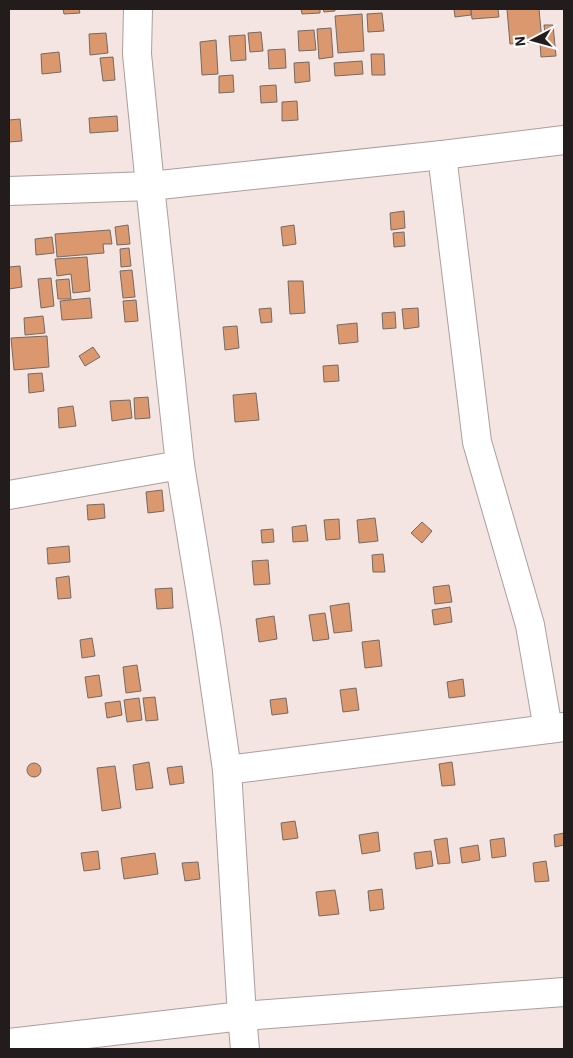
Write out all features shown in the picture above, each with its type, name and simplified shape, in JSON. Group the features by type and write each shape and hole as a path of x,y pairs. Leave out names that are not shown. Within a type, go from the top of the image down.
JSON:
{"street":[{"path":"138,9 137,54 180,465 226,770 242,1016 246,1049"},
{"path":"9,191 150,186 564,140"},
{"path":"226,770 556,728 530,625 477,442 442,155"},
{"path":"9,495 180,465"},
{"path":"9,1043 242,1016 564,992"}],"building":[{"path":"63,9 79,9 80,13 64,14"},
{"path":"301,9 320,9 320,13 302,14"},
{"path":"323,9 335,9 335,11 324,12"},
{"path":"454,9 471,9 471,15 455,17"},
{"path":"471,9 498,9 499,17 472,19"},
{"path":"507,9 539,9 542,41 510,44"},
{"path":"382,13 384,31 368,32 367,14"},
{"path":"362,14 364,51 338,53 335,16"},
{"path":"544,25 553,25 556,56 541,57 540,43 546,43"},
{"path":"331,28 333,57 319,59 317,29"},
{"path":"314,30 316,50 299,51 298,31"},
{"path":"261,32 263,51 250,52 248,33"},
{"path":"106,33 108,53 90,55 89,34"},
{"path":"245,35 246,60 231,61 229,36"},
{"path":"216,40 218,74 202,75 200,42"},
{"path":"285,49 286,68 269,69 268,50"},
{"path":"59,52 61,72 42,74 41,54"},
{"path":"371,54 384,54 385,75 372,75"},
{"path":"113,57 115,80 103,81 100,58"},
{"path":"362,61 363,74 335,76 334,63"},
{"path":"309,62 310,81 295,83 294,63"},
{"path":"233,75 234,92 219,93 219,76"},
{"path":"276,85 277,102 261,103 260,86"},
{"path":"297,101 298,120 282,121 282,102"},
{"path":"117,116 118,131 90,133 89,118"},
{"path":"20,119 22,141 9,142 9,120"},
{"path":"404,211 405,228 391,230 390,213"},
{"path":"128,225 130,244 117,245 115,227"},
{"path":"294,225 296,244 283,246 281,227"},
{"path":"110,230 112,244 103,244 104,253 57,257 55,234"},
{"path":"404,232 405,246 394,247 393,233"},
{"path":"52,237 54,253 36,255 35,239"},
{"path":"129,248 131,266 121,267 120,249"},
{"path":"87,257 90,291 73,293 71,274 57,276 55,259"},
{"path":"20,266 22,287 9,289 9,267"},
{"path":"132,270 135,297 123,298 120,271"},
{"path":"51,278 54,306 41,308 38,279"},
{"path":"69,279 71,299 58,299 56,280"},
{"path":"288,281 303,281 305,313 290,314"},
{"path":"90,298 92,318 62,320 60,301"},
{"path":"136,300 138,321 125,322 123,301"},
{"path":"271,308 272,322 261,323 259,309"},
{"path":"418,308 419,327 404,329 402,309"},
{"path":"395,312 396,328 383,329 382,313"},
{"path":"43,316 45,333 25,335 24,318"},
{"path":"357,323 358,342 339,344 337,325"},
{"path":"237,326 239,348 225,350 223,327"},
{"path":"47,336 49,367 14,370 11,338"},
{"path":"93,347 100,357 85,366 79,356"},
{"path":"338,365 339,381 324,382 323,366"},
{"path":"42,373 44,391 29,393 28,374"},
{"path":"256,393 259,420 235,422 233,395"},
{"path":"148,397 150,418 135,419 134,398"},
{"path":"130,400 132,418 112,421 110,401"},
{"path":"73,406 76,426 59,428 58,408"},
{"path":"162,490 164,511 148,513 146,492"},
{"path":"104,504 105,518 88,520 87,505"},
{"path":"375,518 378,541 359,543 357,520"},
{"path":"339,519 340,539 326,540 324,520"},
{"path":"422,522 432,531 422,543 411,533"},
{"path":"306,525 308,541 293,542 292,527"},
{"path":"273,529 274,542 262,543 261,530"},
{"path":"69,546 70,562 48,564 47,548"},
{"path":"383,554 385,572 373,572 372,555"},
{"path":"268,560 270,584 254,585 252,561"},
{"path":"69,576 71,598 58,599 56,578"},
{"path":"449,585 452,602 435,604 433,587"},
{"path":"172,588 173,608 157,609 155,589"},
{"path":"349,603 352,631 334,633 330,606"},
{"path":"450,607 452,622 434,625 432,610"},
{"path":"325,613 329,639 313,641 309,615"},
{"path":"274,616 277,639 259,642 256,619"},
{"path":"92,638 95,656 82,658 80,640"},
{"path":"379,640 382,666 365,668 362,642"},
{"path":"137,665 141,691 126,693 123,667"},
{"path":"99,675 102,696 88,698 85,677"},
{"path":"463,679 465,696 449,698 447,682"},
{"path":"356,688 359,710 343,712 340,690"},
{"path":"155,697 158,720 146,721 143,698"},
{"path":"139,698 142,720 127,722 124,700"},
{"path":"286,698 288,713 272,715 270,700"},
{"path":"120,701 122,715 107,718 105,703"},
{"path":"149,762 153,788 136,790 133,765"},
{"path":"452,762 455,785 442,786 439,764"},
{"path":"34,763 39,765 41,770 39,775 34,777 29,775 27,770 29,765"},
{"path":"115,766 121,808 102,811 97,768"},
{"path":"182,766 184,783 170,785 167,768"},
{"path":"295,821 298,838 283,840 281,823"},
{"path":"378,832 380,851 362,854 359,835"},
{"path":"564,833 564,845 555,847 554,835"},
{"path":"447,838 450,863 438,864 434,840"},
{"path":"504,838 506,856 492,858 490,840"},
{"path":"478,845 480,860 462,863 460,848"},
{"path":"98,851 100,869 84,871 81,853"},
{"path":"431,851 433,866 416,869 414,853"},
{"path":"155,853 158,874 124,879 121,858"},
{"path":"546,861 549,881 535,882 533,863"},
{"path":"198,862 200,879 185,881 182,863"},
{"path":"382,889 384,909 370,911 368,891"},
{"path":"335,890 339,914 319,916 316,892"}]}
